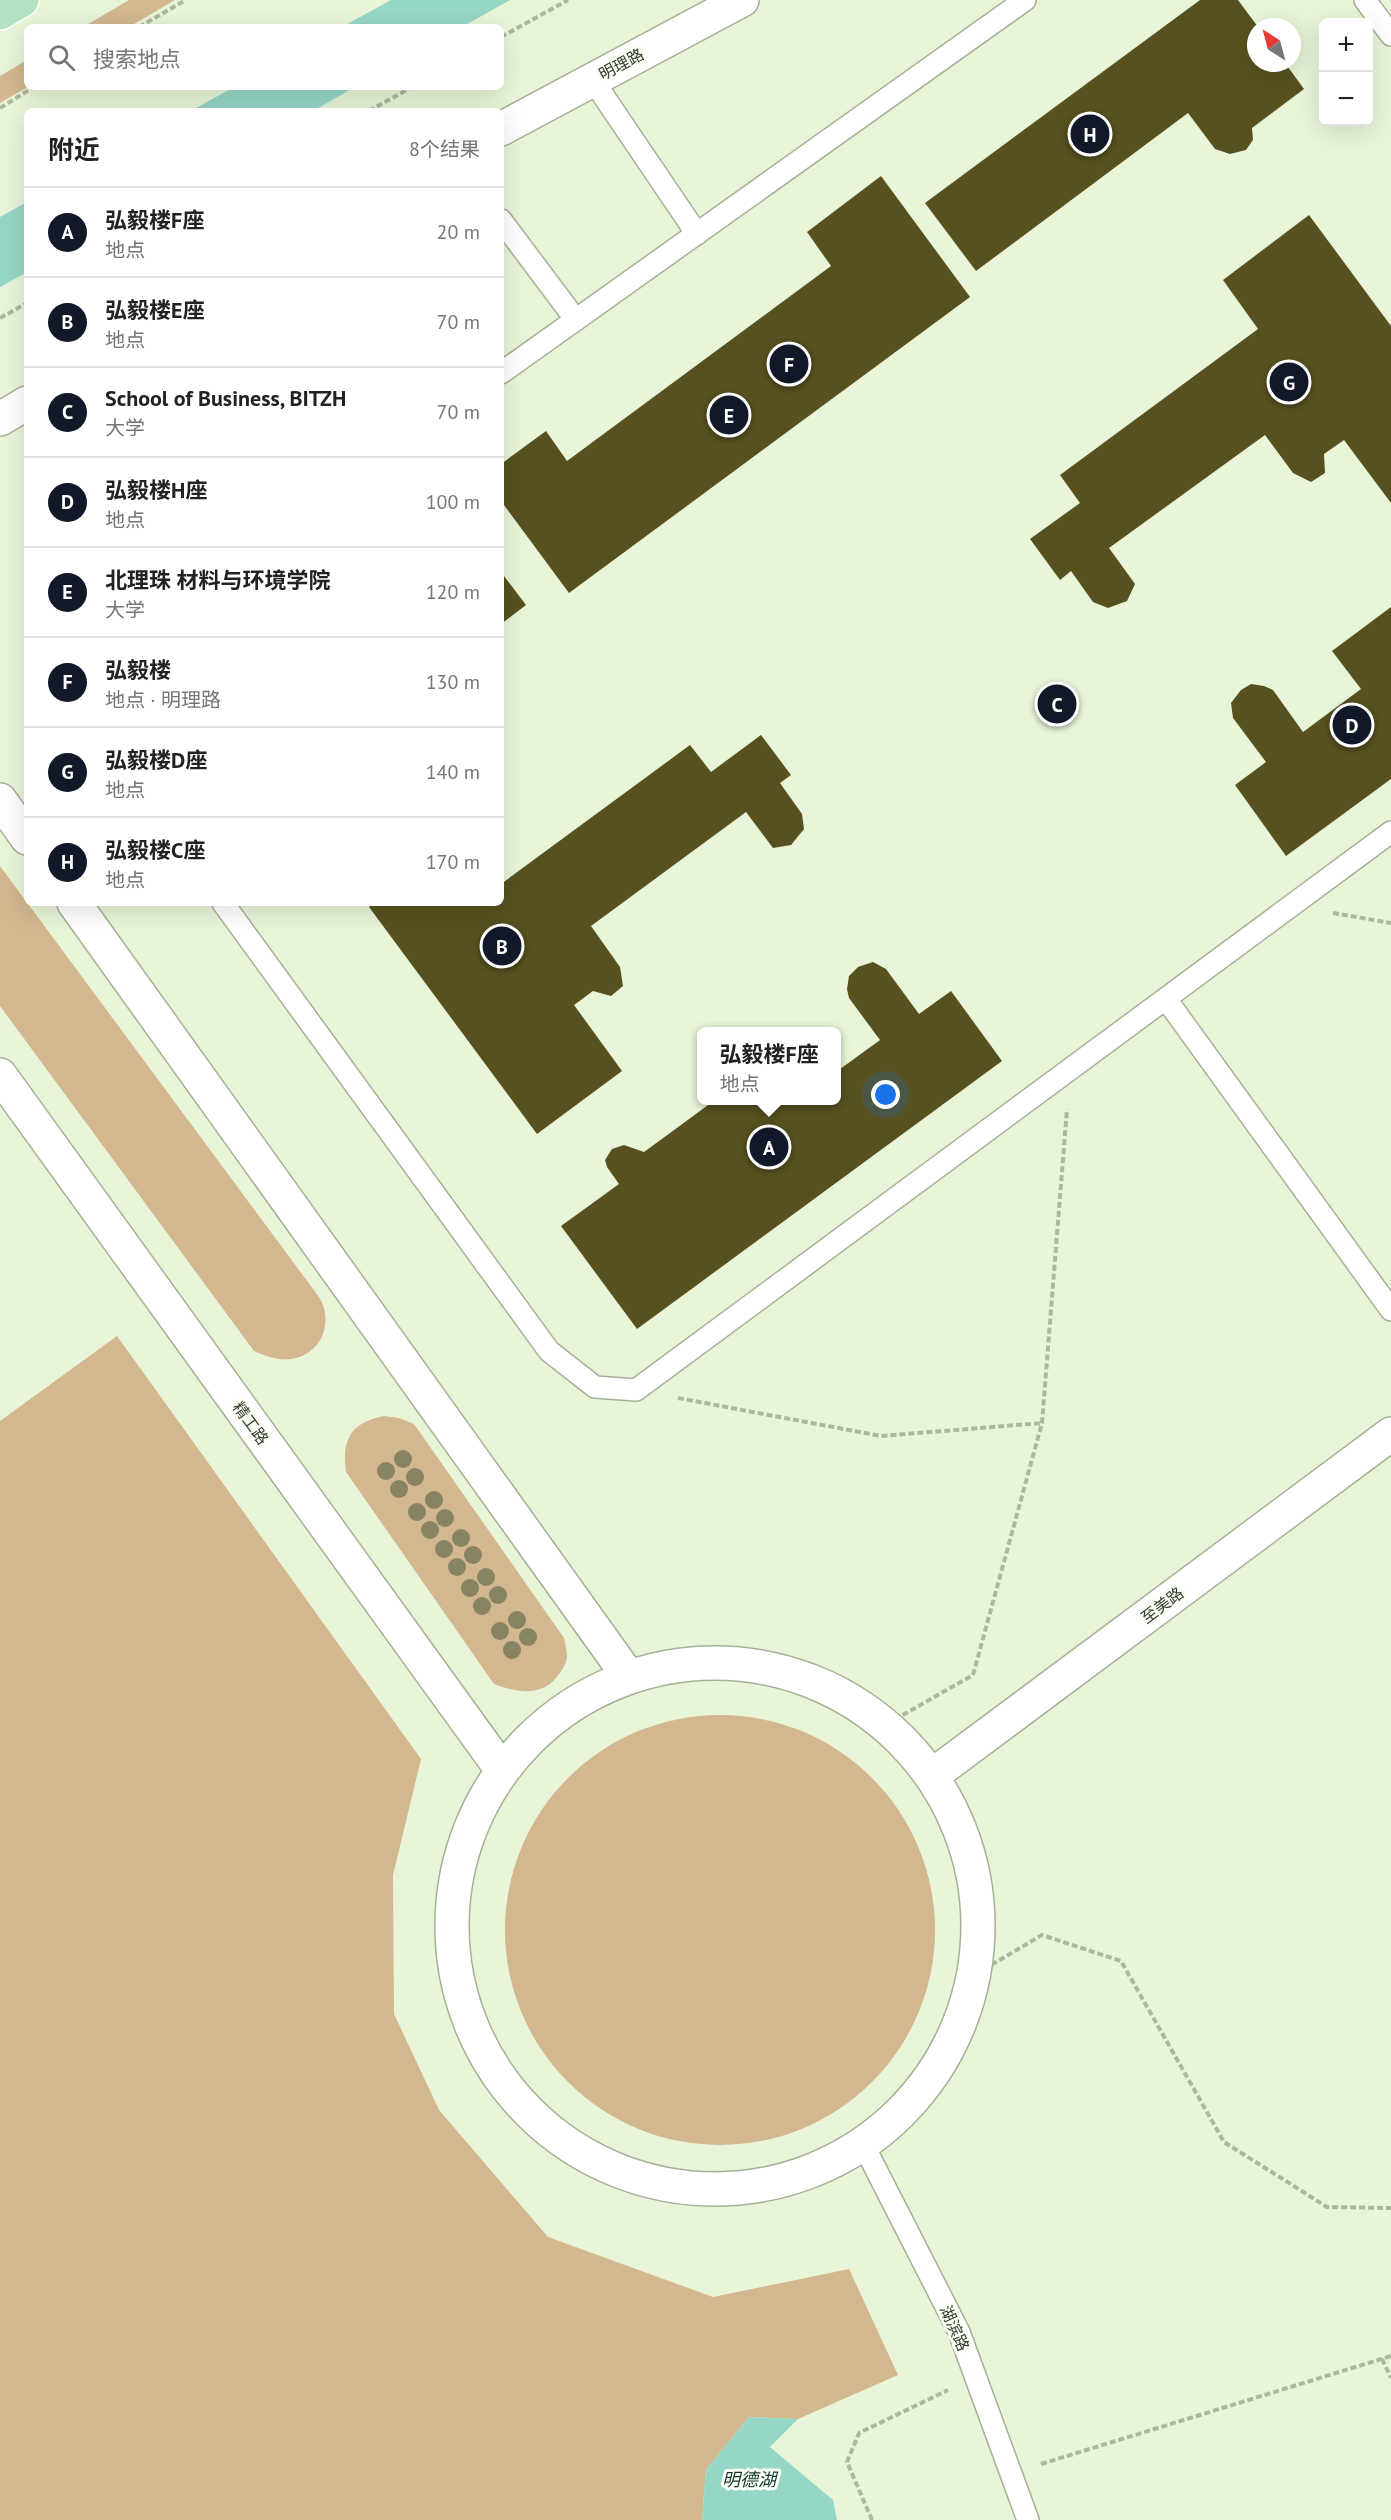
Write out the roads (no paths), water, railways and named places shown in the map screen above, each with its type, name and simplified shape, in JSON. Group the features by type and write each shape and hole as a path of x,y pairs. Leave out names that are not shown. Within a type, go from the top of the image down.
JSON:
{"main road":[{"path":"0,13 22,0"}],"street":[{"name":"明理路","path":"504,127 742,0"},
{"path":"0,419 24,406"},
{"path":"0,800 24,834"},
{"path":"76,906 629,1677"},
{"name":"精工路","path":"0,1075 502,1770"},
{"name":"至美路","path":"933,1775 1391,1434"},
{"path":"696,1663 764,1666 830,1687 887,1724 933,1775 965,1836 979,1904 976,1974 954,2040 915,2098 863,2144 797,2177 724,2190 651,2182 583,2155 524,2110 481,2050 456,1981 452,1908 467,1836 502,1770 538,1731 580,1699 629,1677 696,1663"}],"lane":[{"path":"504,372 1025,0"},
{"path":"1365,0 1391,35"},
{"path":"592,79 697,234"},
{"path":"504,224 576,320"},
{"path":"225,906 549,1351 596,1387 636,1390 1391,832"},
{"path":"1166,999 1391,1310"},
{"name":"湖滨路","path":"863,2144 959,2332 1028,2520"}],"water":[{"path":"391,0 510,0 467,24 347,24"},
{"path":"229,90 350,90 318,108 196,108"},
{"path":"24,204 24,274 0,287 0,217"},
{"name":"明德湖","path":"749,2417 798,2419 770,2447 833,2500 837,2520 702,2520 706,2470"}],"place":[{"name":"弘毅楼C座","path":"1090,134"},
{"name":"弘毅楼","path":"789,364"},
{"name":"弘毅楼D座","path":"1289,382"},
{"name":"北理珠 材料与环境学院","path":"729,415"},
{"name":"School of Business, BITZH","path":"1057,704"},
{"name":"弘毅楼H座","path":"1352,725"},
{"name":"弘毅楼E座","path":"502,946"},
{"name":"弘毅楼F座","path":"769,1147"}]}
